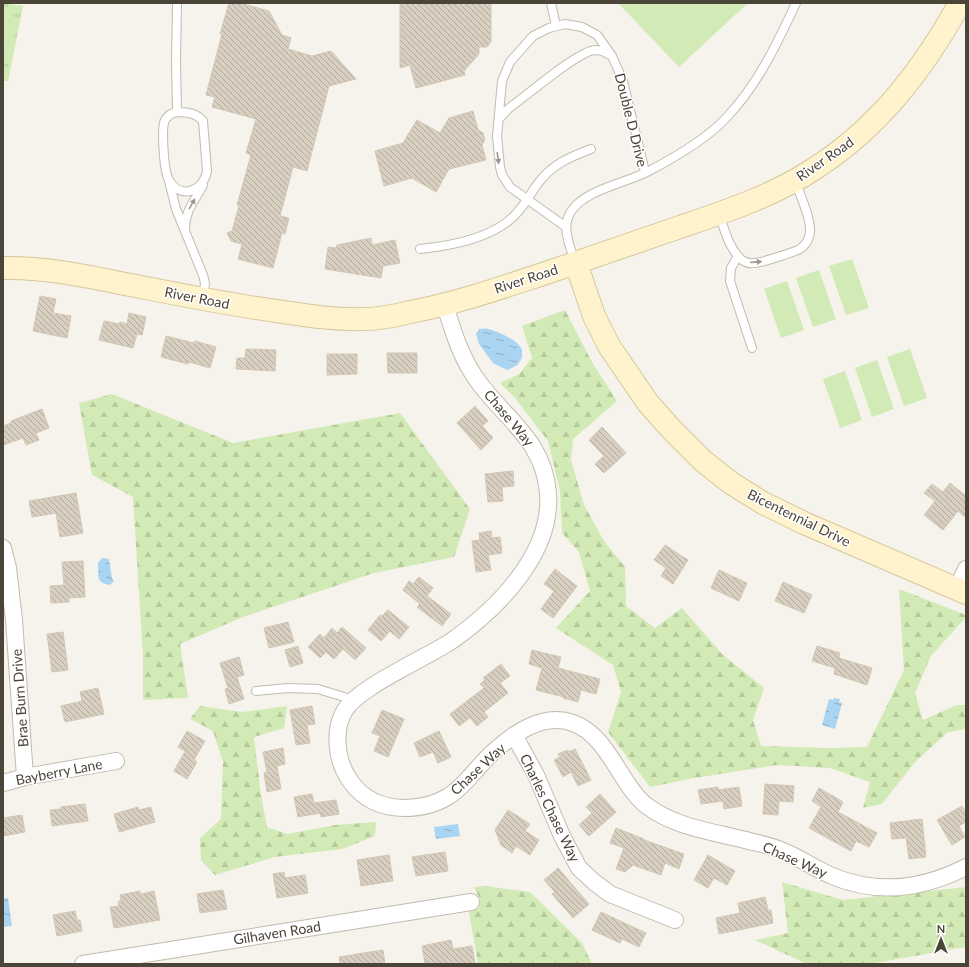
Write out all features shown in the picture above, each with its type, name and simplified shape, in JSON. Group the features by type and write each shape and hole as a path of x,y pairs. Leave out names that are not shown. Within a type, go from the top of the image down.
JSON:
{"street":[{"name":"River Road","path":"3,268 56,271 203,300 294,314 337,318 364,319 392,316 445,305 576,263 719,214 768,194 795,180 817,167 845,146 888,107 923,63 960,3"},
{"name":"Bicentennial Drive","path":"576,263 594,316 609,346 648,403 703,461 731,483 770,506 804,523 961,591"},
{"name":"Chase Way","path":"445,305 460,350 471,372 535,448 547,481 549,498 548,514 538,547 530,561 510,588 486,614 449,642 386,678 354,700 346,708 339,722 337,738 339,755 344,771 353,786 366,797 381,805 398,808 415,808 431,804 446,798 459,789 491,754 514,735 538,722 555,720 574,723 590,732 612,758 629,786 645,804 670,820 780,850 831,876 880,887 897,888 930,883 947,877 966,867"},
{"name":"Brae Burn Drive","path":"3,548 8,568 14,620 25,777"},
{"path":"961,591 966,569"},
{"name":"Charles Chase Way","path":"514,735 536,775 562,836 580,868 594,882 610,894 675,920"},
{"name":"Bayberry Lane","path":"3,783 25,777 116,761"},
{"name":"Gilhaven Road","path":"83,964 471,902"}],"lane":[{"path":"177,3 177,112"},
{"path":"551,3 556,26"},
{"path":"645,172 668,161 700,140 726,118 746,95 773,52 796,3"},
{"name":"Double D Drive","path":"565,24 582,27 597,35 612,56 623,81 628,98 645,172 587,196 578,202 571,211 566,227 510,187 502,175 496,136 502,81 510,62 533,36 548,28 556,26 565,24"},
{"path":"499,119 508,109 574,59 594,50 603,51 612,56"},
{"path":"185,232 188,212 206,178 206,155 203,121 200,117 192,113 172,112 168,115 164,124 163,144 167,177 176,209 185,232 203,275 205,283 203,300"},
{"path":"420,249 452,244 490,232 502,226 513,217 537,185 554,166 563,160 590,149"},
{"path":"167,177 178,189 188,191 197,189 206,178"},
{"path":"719,214 732,249 744,262 752,264 761,262 800,249 810,236 808,220 795,180"},
{"path":"566,227 576,263"},
{"path":"738,256 731,268 730,281 752,348"},
{"path":"256,691 288,688 318,689 354,700"}],"green space":[{"path":"3,3 23,6 8,81 3,81"},
{"path":"618,3 748,3 679,67"},
{"path":"3,16 13,18 3,69"},
{"path":"852,259 869,308 846,315 829,266"},
{"path":"819,270 836,319 813,327 796,278"},
{"path":"787,281 804,330 781,338 764,289"},
{"path":"565,310 592,362 617,401 573,439 571,460 584,505 604,541 625,567 626,606 655,628 682,608 722,654 764,688 753,720 761,746 829,748 867,747 904,670 899,589 966,615 966,617 931,656 915,693 923,720 957,705 966,705 966,729 948,732 915,762 882,804 863,808 870,782 830,768 777,765 650,787 608,732 621,692 613,665 556,628 590,591 579,552 562,533 560,491 548,441 515,398 500,383 519,374 532,358 522,326"},
{"path":"910,349 927,398 904,406 887,357"},
{"path":"877,360 894,409 872,417 855,368"},
{"path":"845,371 862,420 840,428 823,379"},
{"path":"112,394 233,443 400,413 470,509 454,557 374,573 243,617 180,644 188,698 143,700 143,656 133,497 92,475 79,403"},
{"path":"200,706 242,712 287,706 284,728 254,737 261,795 267,827 287,834 335,825 376,822 375,836 342,849 275,857 215,875 201,860 200,838 221,819 223,762 213,731 190,719"},
{"path":"782,882 843,900 966,887 966,947 875,963 807,964 755,940 788,933"},
{"path":"484,886 530,892 582,943 592,964 478,964 469,912 479,908 480,900 474,887"}],"water":[{"path":"479,329 487,329 497,332 517,343 522,350 522,356 518,364 507,370 493,363 479,344 476,334"},
{"path":"102,558 109,559 112,578 114,581 110,585 102,582 98,575 98,563"},
{"path":"834,698 840,699 839,702 842,703 835,729 822,725 829,699 833,700"},
{"path":"458,824 460,836 436,839 434,827"},
{"path":"8,898 12,926 3,927 3,899"}],"building":[{"path":"229,3 239,3 269,11 282,35 291,38 288,49 312,56 331,51 356,79 329,86 307,171 293,167 280,216 289,218 285,234 282,233 273,268 238,259 242,244 231,241 227,233 232,231 239,206 237,205 251,155 246,153 256,119 212,107 215,97 206,95 222,34 220,34"},
{"path":"400,3 491,3 491,42 487,47 479,47 479,54 464,71 465,75 416,88 410,65 400,68"},
{"path":"473,111 478,130 483,133 485,140 482,145 486,160 449,169 436,192 412,178 384,186 375,151 403,143 417,120 440,133 449,118"},
{"path":"371,238 372,245 395,240 400,263 383,266 381,278 325,269 328,247 336,248 337,245"},
{"path":"40,296 56,299 53,313 71,316 67,338 33,331"},
{"path":"129,313 146,317 142,335 137,334 133,348 99,340 104,321 127,324"},
{"path":"166,336 194,343 195,341 216,347 210,368 189,362 188,364 161,357"},
{"path":"246,349 276,350 275,371 236,369 237,358 245,358"},
{"path":"387,353 417,353 417,373 388,373"},
{"path":"327,354 357,354 357,374 327,375"},
{"path":"475,406 488,421 482,426 493,438 481,450 457,423"},
{"path":"42,409 49,428 36,433 39,440 26,445 23,438 3,445 3,426 11,423 11,421"},
{"path":"602,427 626,453 604,473 595,464 604,456 589,440"},
{"path":"513,471 514,486 502,487 503,501 488,502 485,474"},
{"path":"950,483 966,496 966,518 958,511 943,530 924,515 935,501 924,493 932,484 943,492"},
{"path":"76,493 83,533 60,537 56,513 32,517 29,501"},
{"path":"491,531 492,538 500,537 502,553 488,555 491,570 476,572 472,541 480,540 479,533"},
{"path":"665,545 688,560 673,584 661,576 666,568 654,560"},
{"path":"83,561 85,597 69,598 69,602 51,603 50,586 64,585 62,562"},
{"path":"555,569 577,586 553,618 541,609 554,591 544,584"},
{"path":"719,570 747,583 739,601 711,588"},
{"path":"419,577 433,588 427,596 451,614 442,626 417,607 420,604 403,590 409,581 413,584"},
{"path":"783,582 812,595 804,613 775,601"},
{"path":"388,610 409,627 399,639 390,631 381,641 368,630 380,615 382,616"},
{"path":"288,622 294,642 269,648 264,628"},
{"path":"342,627 366,648 355,660 343,649 334,659 326,652 320,658 308,647 320,634 324,638 332,628 337,633"},
{"path":"63,632 68,670 52,672 47,634"},
{"path":"298,646 303,663 290,667 285,650"},
{"path":"817,646 840,653 839,658 872,668 867,685 834,674 835,668 812,661"},
{"path":"532,650 561,657 558,668 600,679 596,694 581,690 578,702 536,690 542,668 529,664"},
{"path":"239,657 244,675 237,677 244,699 229,704 225,689 228,688 220,663"},
{"path":"501,664 510,676 500,683 508,693 484,712 488,717 477,726 470,718 459,726 450,714 484,688 480,684 485,680 483,678"},
{"path":"98,688 104,714 65,722 61,706 82,701 80,692"},
{"path":"312,706 315,724 307,725 310,743 296,745 290,710"},
{"path":"382,710 404,719 388,757 374,751 380,736 372,733"},
{"path":"187,731 205,741 194,760 197,762 187,779 174,771 185,751 178,747"},
{"path":"439,731 451,757 438,763 433,752 420,757 414,743"},
{"path":"283,748 285,764 277,766 281,789 267,792 264,773 267,772 263,752"},
{"path":"575,749 591,780 578,786 571,772 563,777 554,760 560,757 558,754"},
{"path":"765,784 794,786 793,802 779,801 778,815 763,814"},
{"path":"718,787 718,790 739,787 742,806 724,809 723,801 701,804 698,790"},
{"path":"819,788 843,802 838,812 877,833 869,847 856,841 851,851 809,828 821,807 812,801"},
{"path":"312,794 314,803 336,800 339,814 321,817 320,813 298,817 294,797"},
{"path":"600,794 616,812 589,836 579,825 592,813 586,807"},
{"path":"85,804 88,821 52,826 50,810"},
{"path":"962,806 966,813 966,822 959,826 965,837 952,845 937,820"},
{"path":"138,807 139,810 151,807 155,822 119,832 114,814"},
{"path":"508,810 530,824 525,831 539,840 530,855 516,846 512,853 501,845 495,830"},
{"path":"22,815 25,832 3,836 3,818"},
{"path":"922,819 926,857 909,859 906,838 892,839 890,823"},
{"path":"616,828 644,840 684,854 679,869 665,863 661,875 633,865 625,872 616,869 624,848 610,843"},
{"path":"445,852 448,871 416,876 412,857"},
{"path":"389,855 393,881 361,886 357,860"},
{"path":"708,855 735,871 727,885 714,878 708,888 694,880"},
{"path":"558,868 589,904 573,918 552,894 555,892 544,880"},
{"path":"284,872 285,878 305,875 308,893 277,898 273,874"},
{"path":"223,890 227,909 200,913 197,894"},
{"path":"140,891 141,894 154,891 160,920 114,928 110,907 119,906 118,901 121,901 120,895"},
{"path":"765,897 768,910 771,910 773,923 719,934 716,918 740,913 738,903"},
{"path":"75,911 77,920 80,920 82,931 57,936 53,915"},
{"path":"601,912 646,933 639,947 622,939 620,943 592,930"},
{"path":"451,940 453,949 472,946 475,963 425,964 422,946"},
{"path":"383,950 385,964 340,964 339,957"}]}
